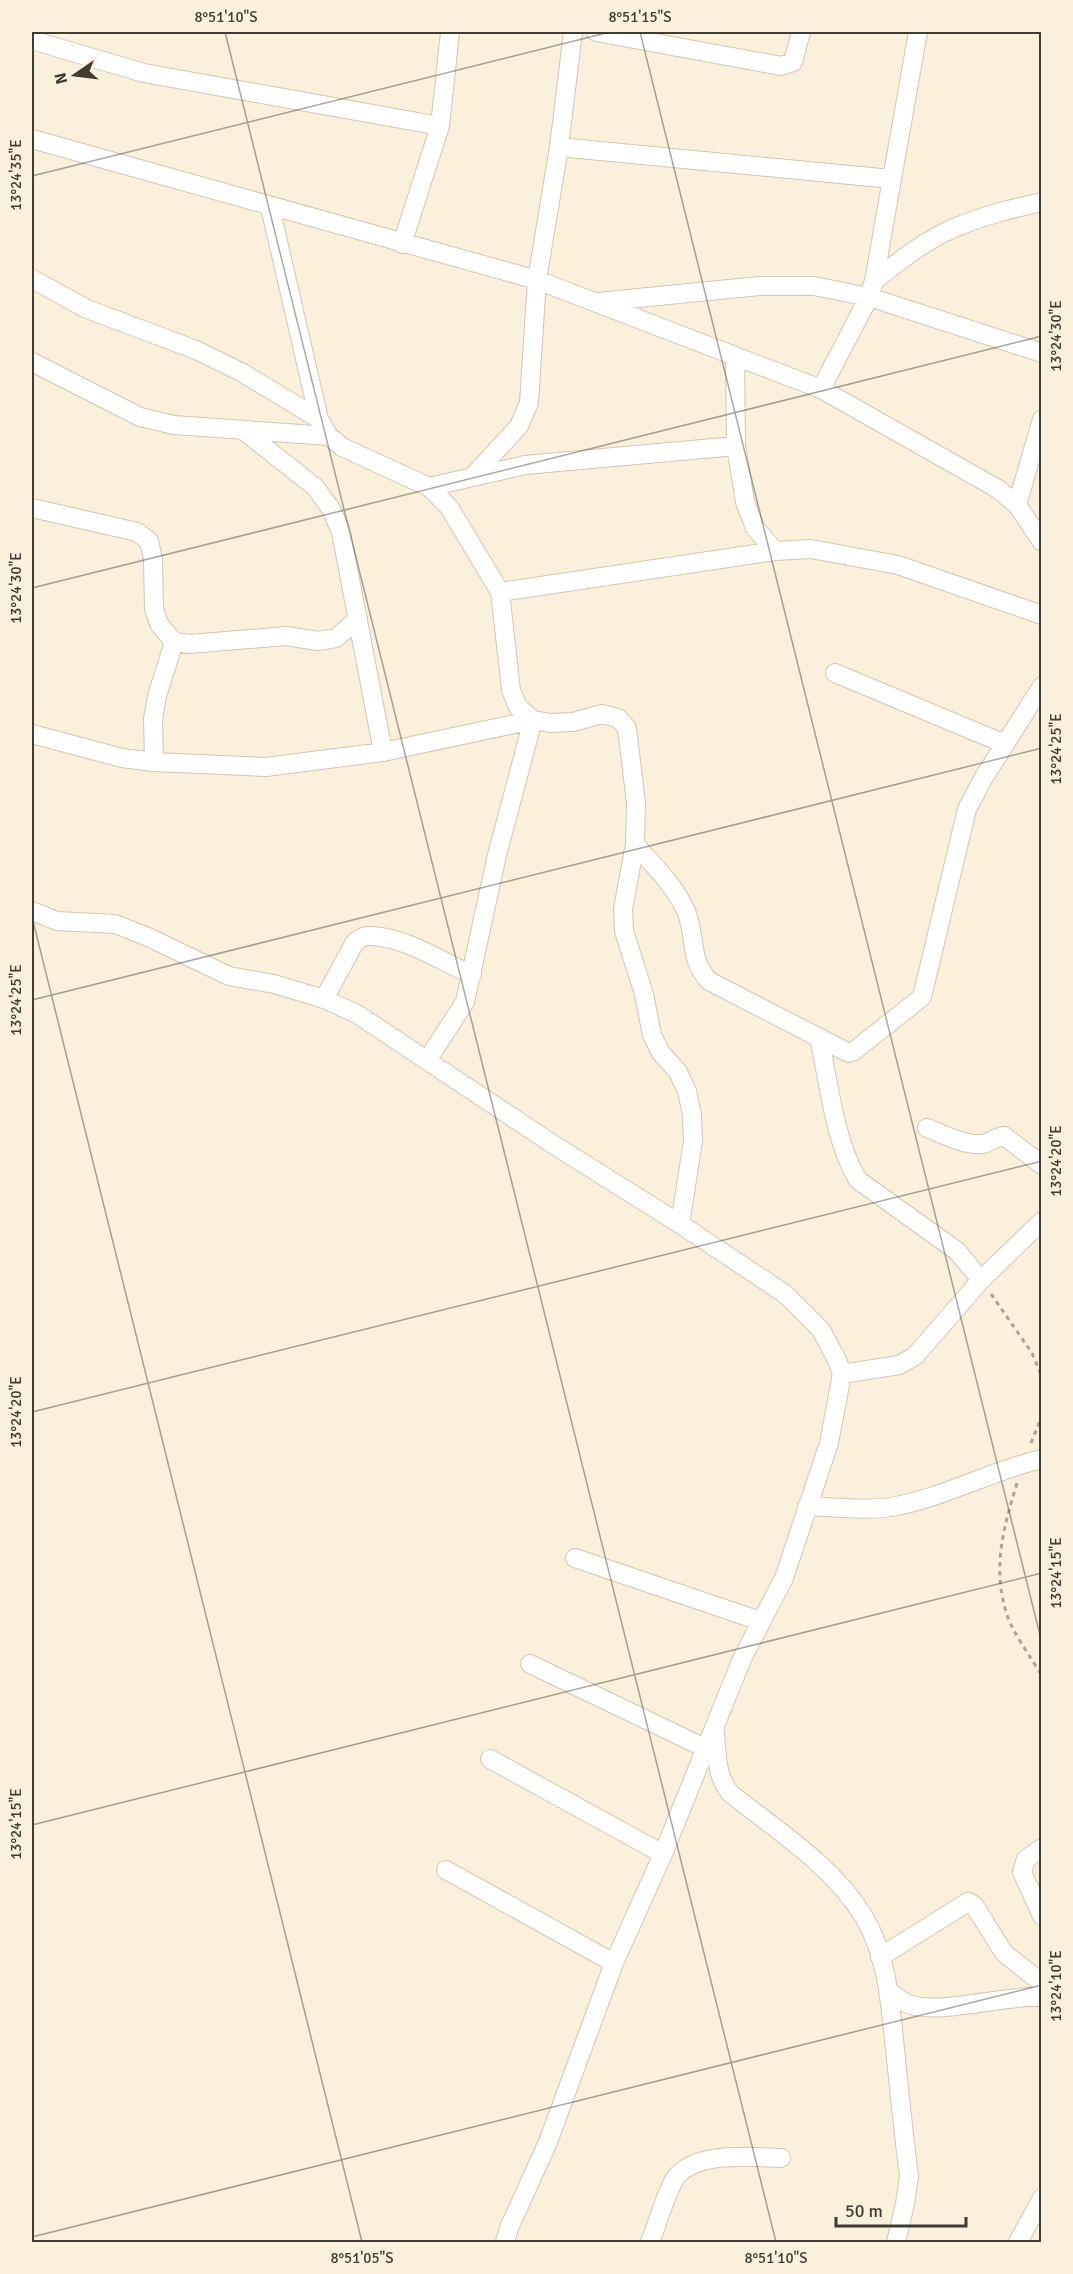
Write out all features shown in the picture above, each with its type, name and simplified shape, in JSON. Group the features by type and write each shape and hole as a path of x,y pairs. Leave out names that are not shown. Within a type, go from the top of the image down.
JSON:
{"street":[{"path":"402,244 440,126 450,32"},
{"path":"474,475 519,426 529,403 537,280 559,147 573,32"},
{"path":"596,32 781,66 793,62 801,32"},
{"path":"821,389 872,289 918,32"},
{"path":"35,42 144,73 440,126"},
{"path":"32,140 537,280 735,358 821,389 998,489 1017,505 1041,542"},
{"path":"559,147 891,179"},
{"path":"872,289 906,257 950,230 996,212 1041,202"},
{"path":"270,207 319,419 329,436 342,447 429,487 449,507 500,592 511,690 518,707 533,720"},
{"path":"32,279 87,309 196,350 241,372 319,419"},
{"path":"594,302 759,286 872,289 1041,353"},
{"path":"735,358 736,446 745,502 755,528 775,551"},
{"path":"32,362 140,417 174,425 329,436"},
{"path":"1017,505 1034,482 1041,419"},
{"path":"244,431 315,487 332,509 341,532 383,752"},
{"path":"429,487 525,465 736,446"},
{"path":"32,508 137,532 149,541 153,559 154,609 159,624 174,642 190,644 286,636 318,641 336,638 358,619"},
{"path":"500,592 775,551 811,549 898,565 1041,615"},
{"path":"154,762 153,719 157,696 174,642"},
{"path":"835,673 1005,744"},
{"path":"635,844 677,894 692,929 694,955 699,971 708,981 849,1053 922,997 967,809 984,777 1041,686"},
{"path":"32,734 122,758 154,762 266,767 383,752 533,720 550,723 573,722 602,714 618,718 627,728 636,803 635,844 623,909 624,931 644,994 652,1035 661,1053 678,1072 687,1091 692,1115 693,1141 680,1224"},
{"path":"428,1059 465,1002 497,855 533,720"},
{"path":"32,910 57,921 115,924 148,937 229,976 274,984 324,999 357,1014 428,1059 554,1146 680,1224 785,1294 821,1330 842,1374 829,1443 784,1578 760,1621 738,1670 663,1854 614,1963 548,2142 509,2228 505,2242"},
{"path":"324,999 355,942 372,935 402,943 472,975"},
{"path":"819,1037 840,1138 848,1163 858,1180 957,1251 981,1280"},
{"path":"927,1128 973,1144 985,1144 996,1136 1004,1136 1041,1165"},
{"path":"842,1374 899,1365 915,1356 981,1280 1041,1221"},
{"path":"807,1506 888,1507 914,1502 1023,1463 1041,1459"},
{"path":"575,1558 760,1621"},
{"path":"530,1664 707,1749"},
{"path":"714,1731 718,1773 723,1785 731,1794 808,1855 844,1889 864,1916 876,1938 889,1991 909,2176 896,2242"},
{"path":"490,1759 663,1854"},
{"path":"1041,1848 1026,1859 1022,1872 1041,1916"},
{"path":"446,1870 614,1963"},
{"path":"880,1957 968,1902 974,1905 1004,1953 1041,1993"},
{"path":"889,1991 905,2003 931,2007 1041,1993"},
{"path":"650,2242 674,2180 688,2167 706,2160 730,2157 781,2158"},
{"path":"1018,2242 1041,2198"}],"path":[{"path":"981,1280 1032,1353 1041,1377"},
{"path":"1041,1416 1023,1463 1003,1530 998,1571 1007,1617 1041,1676"}]}
